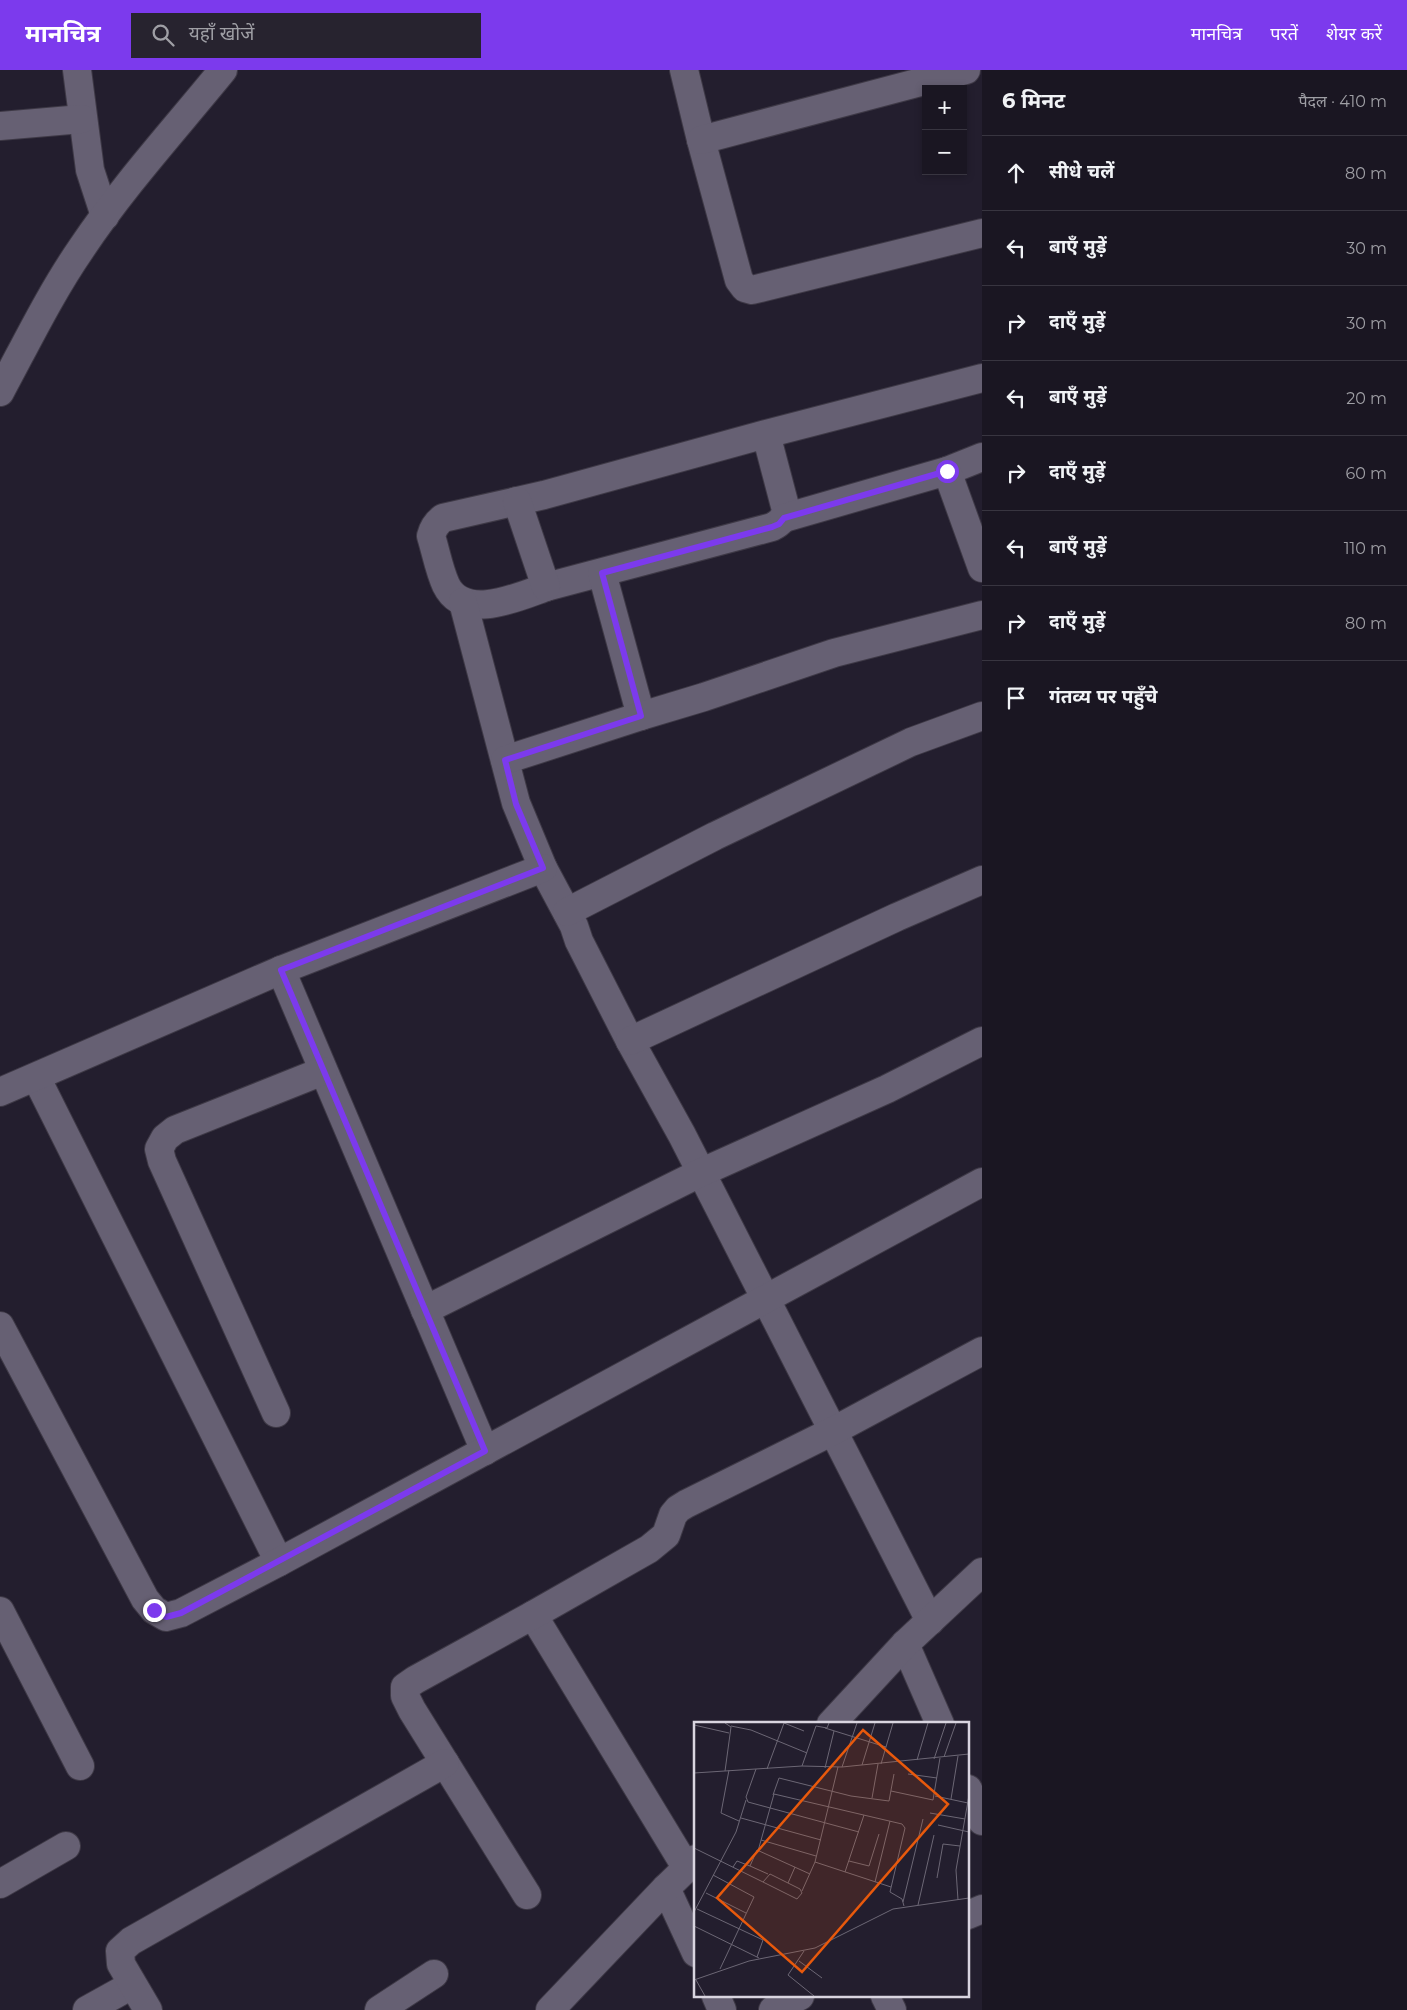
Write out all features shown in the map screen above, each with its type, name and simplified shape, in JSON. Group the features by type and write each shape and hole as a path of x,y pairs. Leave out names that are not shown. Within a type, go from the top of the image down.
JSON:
{"street":[{"path":"77,70 90,170 105,216"},
{"path":"0,392 50,299 80,250 105,216 223,70"},
{"path":"684,70 739,280 745,288 752,290 982,233"},
{"path":"701,140 966,70"},
{"path":"0,126 82,119"},
{"path":"766,434 786,510 784,518 779,524 488,604 474,605 463,602 453,595 446,586 431,536 437,522 443,518 516,501 766,434 982,378"},
{"path":"784,518 947,471 982,457"},
{"path":"947,471 982,568"},
{"path":"516,501 546,587"},
{"path":"602,573 641,716"},
{"path":"463,602 516,804 543,868 567,912 630,1041 682,1135 930,1620"},
{"path":"505,760 704,697 834,652 981,618"},
{"path":"567,912 715,836 902,746 982,716"},
{"path":"0,1092 281,970 543,868"},
{"path":"630,1041 897,917 982,880"},
{"path":"281,970 485,1451"},
{"path":"425,1310 700,1173 887,1089 982,1041"},
{"path":"276,1413 158,1149 165,1138 175,1130 323,1071"},
{"path":"36,1077 279,1562"},
{"path":"0,1326 144,1598 154,1610 166,1617 181,1613 279,1562 982,1182"},
{"path":"527,1895 409,1703 405,1696 406,1687 415,1680 654,1546 666,1535 678,1509 686,1504 833,1431 982,1351"},
{"path":"833,1722 905,1644 982,1572"},
{"path":"0,1611 80,1766"},
{"path":"533,1615 691,1863 550,2010"},
{"path":"905,1644 939,1722"},
{"path":"148,2010 121,1964 120,1951 131,1941 445,1763"},
{"path":"969,1791 982,1821"},
{"path":"0,1884 66,1846"},
{"path":"666,1888 694,1949"},
{"path":"969,1915 982,1909"},
{"path":"379,2010 434,1974"},
{"path":"87,2010 132,1985"},
{"path":"717,1998 722,2010"},
{"path":"773,2010 796,1998"},
{"path":"886,1998 892,2010"}],"route":[{"path":"154,1610 166,1617 181,1613 485,1451 281,970 543,868 516,804 505,760 641,716 602,573 772,527 779,524 784,518 947,471"}]}
